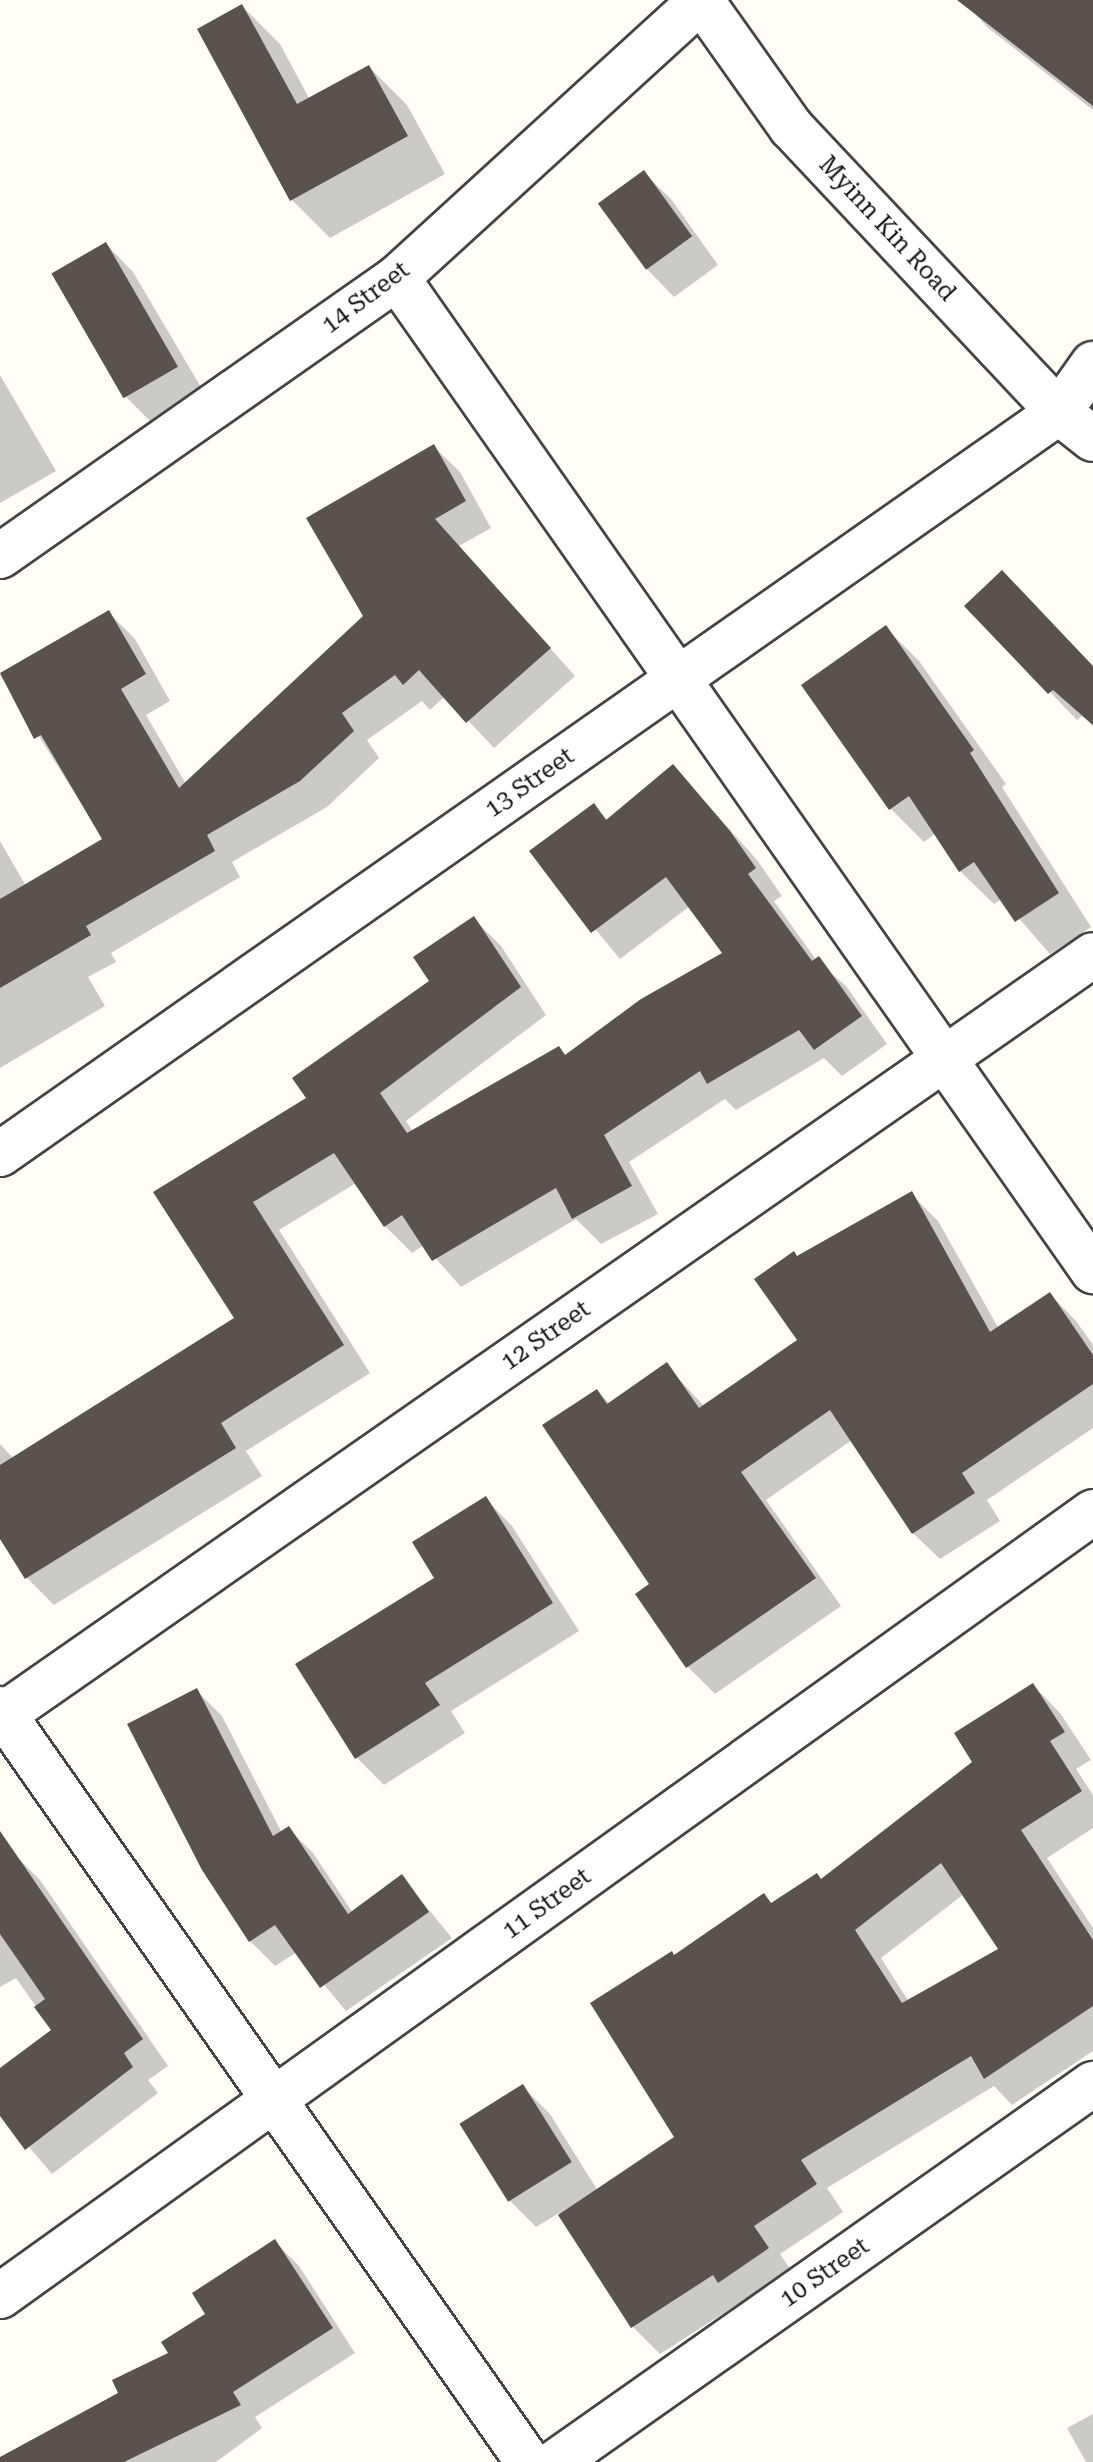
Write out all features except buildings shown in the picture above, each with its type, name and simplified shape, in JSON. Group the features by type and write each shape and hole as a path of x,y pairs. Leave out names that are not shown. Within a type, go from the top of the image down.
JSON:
{"street":[{"name":"14 Street","path":"0,556 397,278 701,0"},
{"name":"Myinn Kin Road","path":"701,0 791,127 1059,412 1093,439"},
{"path":"397,278 1093,1271"},
{"path":"1059,412 1093,364"},
{"name":"13 Street","path":"0,1154 1059,412"},
{"name":"12 Street","path":"1,1714 1093,955"},
{"name":"11 Street","path":"0,2296 1093,1512"},
{"path":"1,1714 528,2462"},
{"name":"10 Street","path":"556,2462 1093,2084"}]}
